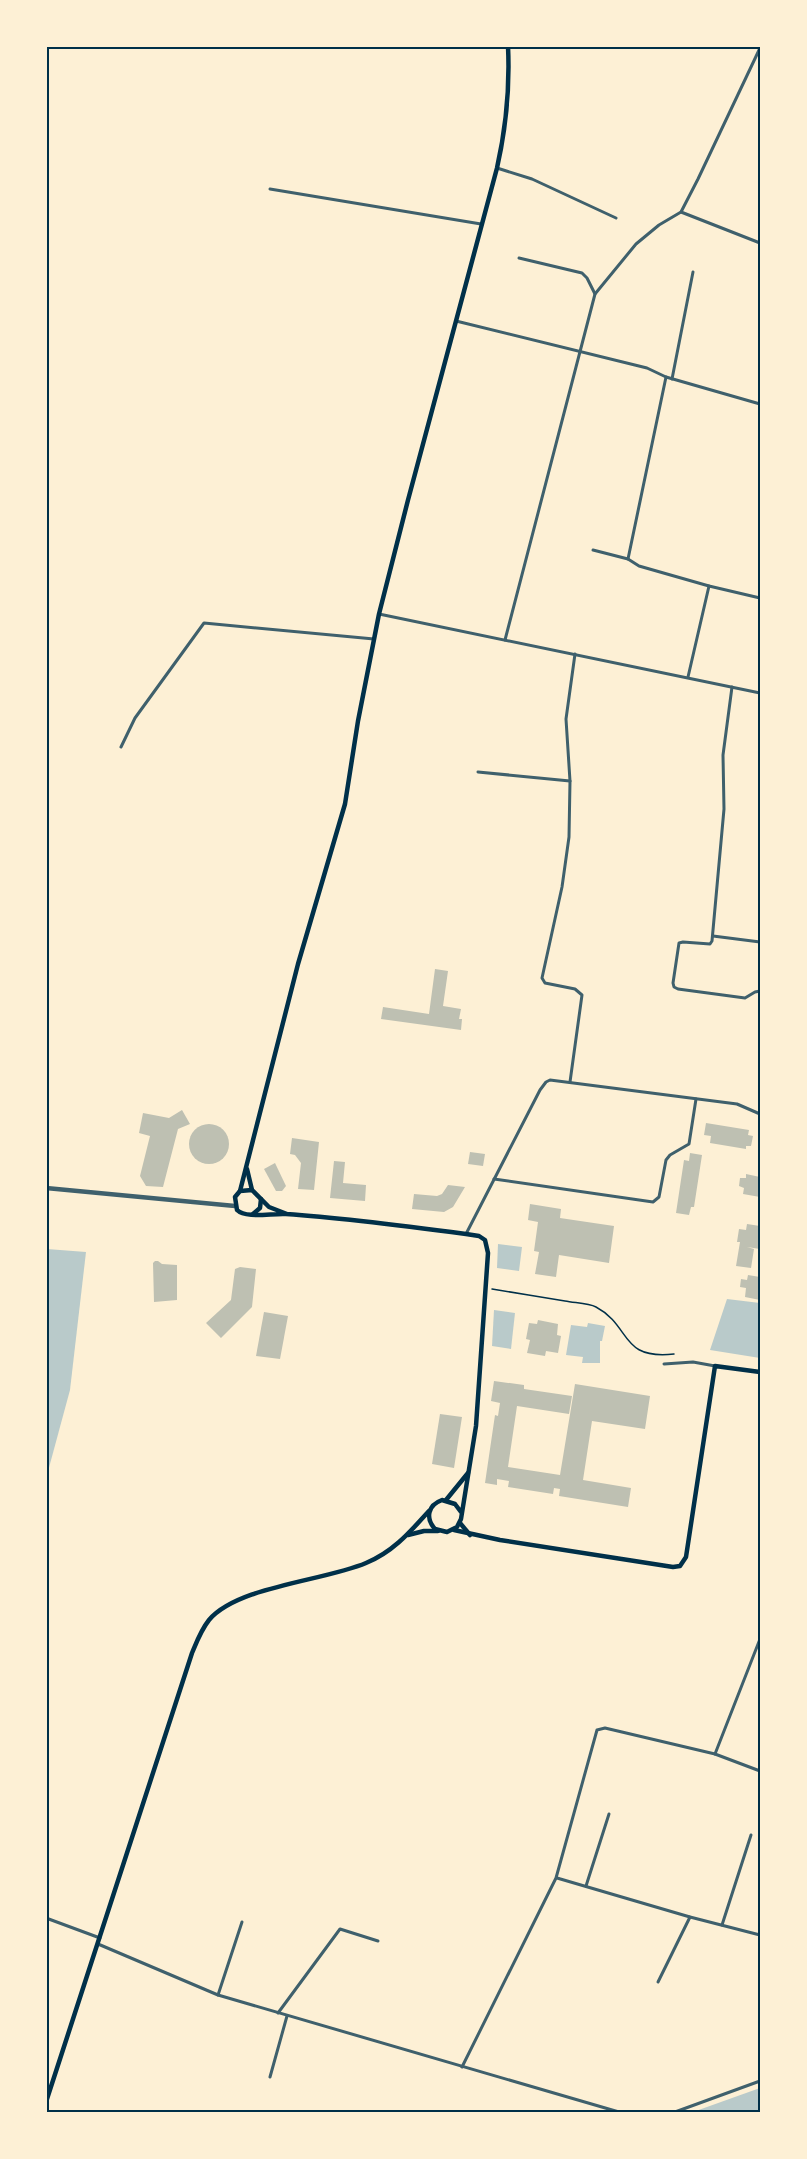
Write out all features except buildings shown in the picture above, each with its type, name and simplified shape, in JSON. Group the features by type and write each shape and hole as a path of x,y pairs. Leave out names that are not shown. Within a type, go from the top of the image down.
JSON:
{"main road":[{"path":"470,1535 460,1523 460,1512 470,1471 476,1426 486,1243 479,1236 466,1234 287,1214 244,1215 234,1206 235,1197 240,1191 247,1168 298,964 345,804 374,639 408,500 497,168 506,125 508,46"},
{"path":"247,1168 252,1190 269,1207 287,1214"},
{"path":"240,1191 252,1190"},
{"path":"253,1214 260,1208 261,1199"},
{"path":"453,1530 470,1535 673,1567 680,1566 686,1557 715,1366 760,1372"},
{"path":"446,1500 470,1471"},
{"path":"46,2102 197,1640 209,1620 231,1603 253,1595 364,1564 387,1552 408,1535 438,1501 446,1500 455,1504 460,1512"},
{"path":"429,1511 430,1524 438,1531"},
{"path":"408,1535 424,1531 447,1532 460,1523"}],"street":[{"path":"506,640 595,294 636,244 659,225 681,212 760,48"},
{"path":"497,168 532,179 616,218"},
{"path":"270,189 482,224"},
{"path":"681,212 760,243"},
{"path":"519,258 582,273 595,294"},
{"path":"672,379 693,272"},
{"path":"456,321 647,368 672,379 760,404"},
{"path":"628,559 666,377"},
{"path":"593,550 628,559 639,566 760,598"},
{"path":"688,677 710,586"},
{"path":"380,614 760,693"},
{"path":"121,747 135,718 204,623 374,639"},
{"path":"570,1082 582,995 575,989 545,983 542,978 566,860 570,781 566,720 575,654"},
{"path":"732,687 723,755 724,809 713,936 710,944 679,943 674,987 742,998 760,991"},
{"path":"477,772 570,781"},
{"path":"713,936 760,942"},
{"path":"466,1234 543,1085 550,1080 736,1104 760,1114"},
{"path":"494,1179 653,1202 659,1197 666,1160 670,1155 689,1144 696,1099"},
{"path":"46,1188 234,1206"},
{"path":"663,1364 693,1362 715,1366"},
{"path":"715,1754 760,1639"},
{"path":"462,2067 556,1878 595,1734 599,1729 605,1728 715,1754 760,1771"},
{"path":"586,1886 609,1814"},
{"path":"722,1925 751,1834"},
{"path":"556,1878 760,1935"},
{"path":"658,1982 690,1917"},
{"path":"46,1918 100,1938"},
{"path":"218,1995 242,1922"},
{"path":"278,2013 340,1929 378,1941"},
{"path":"99,1944 218,1995 619,2112"},
{"path":"270,2077 287,2016"},
{"path":"675,2112 760,2081"}],"path":[{"path":"492,1289 595,1306 609,1317 627,1341 639,1350 658,1356 674,1354"}],"shaded area":[{"path":"498,1244 522,1247 519,1271 497,1268"},
{"path":"47,1249 86,1252 70,1390 47,1475"},
{"path":"727,1299 760,1303 760,1358 710,1350"},
{"path":"494,1310 515,1313 511,1349 492,1346"},
{"path":"588,1323 605,1326 602,1341 600,1341 600,1363 582,1363 583,1357 566,1355 571,1325 587,1327"},
{"path":"760,2088 760,2112 693,2112"}]}
